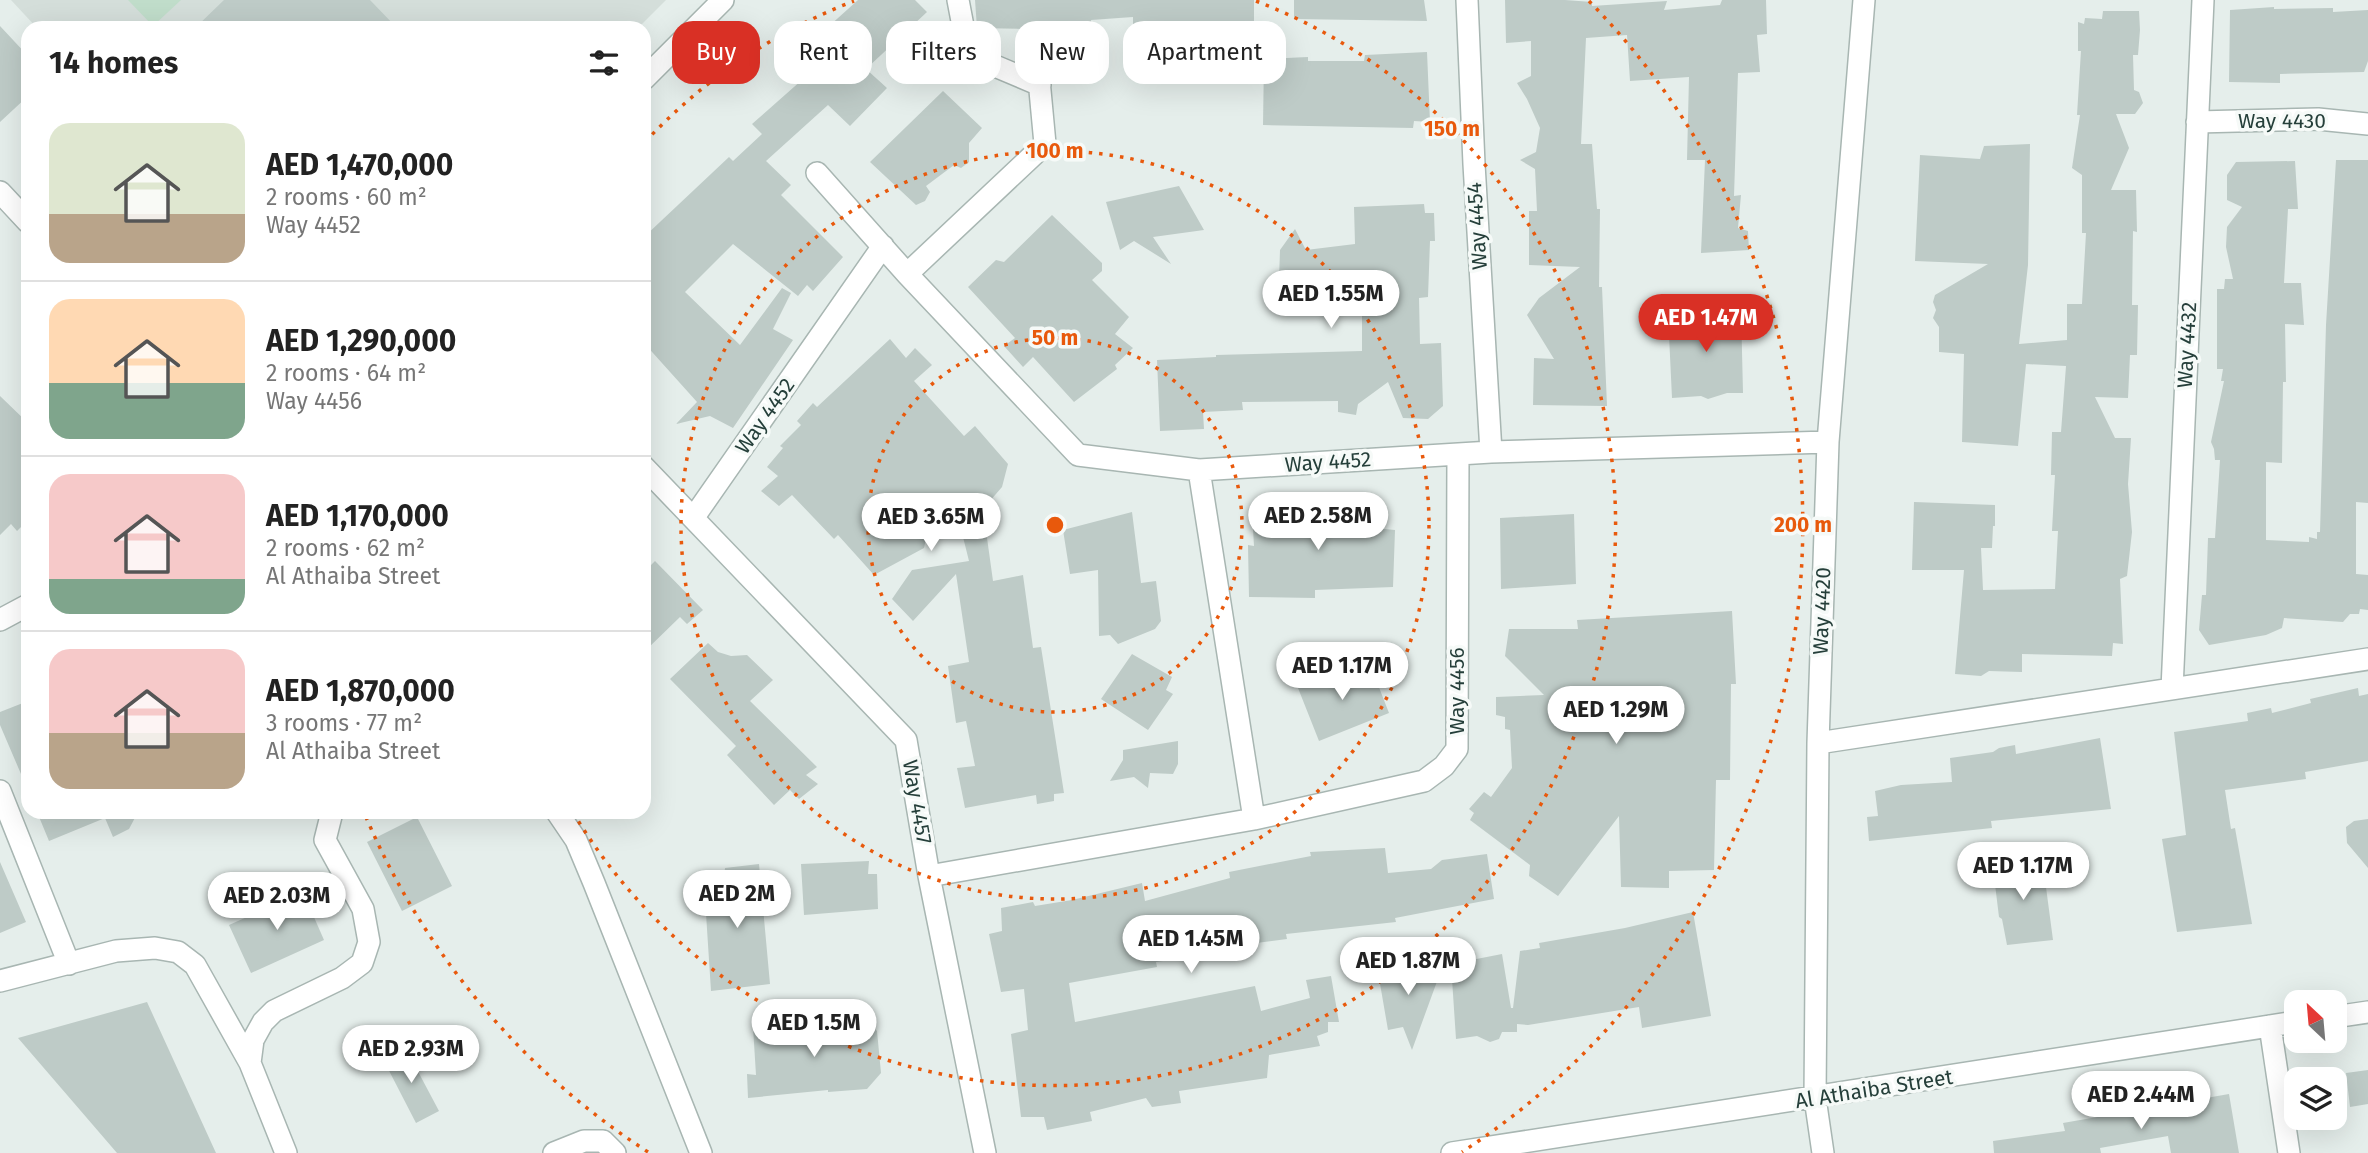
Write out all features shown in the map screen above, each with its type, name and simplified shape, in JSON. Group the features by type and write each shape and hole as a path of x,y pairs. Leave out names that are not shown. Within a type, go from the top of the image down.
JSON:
{"street":[{"path":"651,72 723,0"},
{"path":"907,274 1045,144 1040,85 976,58 966,42 957,0"},
{"name":"Way 4454","path":"1467,0 1491,452"},
{"name":"Way 4420","path":"1823,1153 1815,1098 1818,743 1828,442 1864,0"},
{"name":"Way 4432","path":"2172,689 2203,0"},
{"name":"Way 4430","path":"2197,122 2318,119 2368,124"},
{"name":"Way 4452","path":"817,173 907,274 1078,455 1199,470 1491,452 1828,442"},
{"path":"0,192 21,214"},
{"name":"Way 4452","path":"694,517 883,246"},
{"name":"Way 4456","path":"929,876 1254,819 1424,781 1444,766 1457,749 1458,454"},
{"path":"1199,470 1254,819"},
{"name":"Way 4457","path":"651,474 906,740 929,876 985,1153"},
{"path":"0,620 21,609"},
{"path":"1818,743 2368,659"},
{"path":"0,791 69,964"},
{"path":"250,1063 253,1040 263,1021 274,1011 342,978 362,963 369,943 363,909 325,840 330,819"},
{"path":"562,819 576,840 594,883 701,1153"},
{"path":"0,981 116,951 155,948 178,952 195,965 250,1063 286,1153"},
{"path":"2347,1015 2368,1012"},
{"name":"Al Athaiba Street","path":"1452,1153 2284,1024"},
{"path":"2270,1026 2289,1153"},
{"path":"554,1153 584,1141 603,1141 614,1153"}],"shaded area":[{"path":"11,0 666,0 645,21 30,21"}],"green space":[{"path":"128,0 181,0 158,21 148,21"}],"building":[{"path":"224,0 370,0 390,21 202,21"},
{"path":"858,0 915,0 927,12 917,21 886,21 886,50 872,63 872,21 835,21"},
{"path":"975,0 1254,0 1254,21 1133,21 1133,17 1091,21 1015,21 1015,29 1001,28 1001,21 976,21"},
{"path":"1294,0 1424,0 1427,21 1294,19"},
{"path":"1505,0 1565,0 1592,2 1592,6 1667,1 1664,10 1720,5 1722,0 1766,0 1767,34 1757,35 1760,72 1738,73 1734,196 1741,195 1738,228 1748,231 1749,250 1701,253 1705,160 1687,160 1689,77 1630,81 1627,35 1586,38 1581,144 1592,144 1597,209 1600,209 1599,287 1602,287 1607,406 1533,405 1534,358 1554,359 1527,315 1539,298 1580,267 1529,265 1529,211 1537,211 1535,169 1520,160 1536,152 1540,128 1517,83 1531,76 1531,41 1506,43"},
{"path":"2274,7 2333,8 2333,12 2368,10 2368,61 2364,72 2280,74 2280,83 2229,82 2230,10"},
{"path":"2103,11 2139,11 2138,55 2133,55 2134,90 2139,92 2143,103 2135,114 2116,114 2129,148 2111,190 2136,190 2137,232 2133,231 2132,305 2138,305 2137,355 2130,355 2128,398 2095,397 2115,438 2131,438 2128,484 2132,532 2127,576 2120,579 2123,644 2113,643 2112,656 2022,654 2022,672 1989,671 1981,676 1955,674 1964,570 1912,570 1914,502 1995,505 1992,548 1981,548 1983,590 2055,589 2058,531 2052,531 2055,475 2051,475 2052,432 2061,432 2066,366 2026,364 2018,446 1962,442 1964,354 1939,352 1939,327 1933,318 1936,310 1933,302 1935,295 1988,264 1915,261 1920,155 1980,159 1984,146 2030,144 2028,265 2019,344 2067,340 2067,304 2082,304 2086,233 2082,233 2082,175 2072,168 2080,115 2077,115 2081,51 2078,51 2078,22 2084,24 2085,18 2102,19"},
{"path":"0,26 21,48 21,102 0,122"},
{"path":"1427,52 1430,122 1414,121 1413,128 1263,125 1264,84 1286,84 1286,58 1308,57 1308,61 1364,61 1365,55"},
{"path":"872,74 887,88 850,126 828,105 766,161 791,185 781,195 843,257 813,291 807,285 798,296 733,244 685,292 740,345 782,288 791,293 773,329 793,340 733,428 710,416 676,424 697,402 651,351 651,230 729,157 733,161 762,134 752,124 797,84 872,84"},
{"path":"943,91 982,128 969,143 969,162 961,168 954,165 926,186 930,192 925,201 916,205 870,162"},
{"path":"2336,160 2368,160 2368,503 2356,502 2356,574 2368,575 2368,610 2360,609 2359,614 2350,614 2343,622 2284,618 2282,628 2266,635 2209,645 2199,630 2202,595 2206,595 2208,538 2215,538 2220,460 2215,460 2211,442 2224,381 2221,381 2223,369 2217,369 2217,289 2224,289 2225,279 2233,279 2226,247 2227,227 2242,207 2227,200 2227,175 2236,162 2295,161 2298,209 2288,209 2284,283 2301,283 2304,325 2285,324 2286,382 2283,382 2282,463 2266,462 2266,540 2309,542 2309,537 2317,539 2317,532 2320,532 2326,325"},
{"path":"1179,186 1204,230 1153,237 1171,264 1134,241 1120,250 1106,202"},
{"path":"1424,204 1425,213 1434,213 1435,241 1430,241 1428,297 1419,298 1420,344 1441,343 1443,406 1428,419 1403,418 1388,382 1358,404 1356,415 1338,412 1338,401 1242,402 1243,410 1203,412 1204,429 1160,431 1157,360 1216,355 1362,351 1362,306 1278,311 1280,250 1295,229 1306,250 1355,244 1354,207"},
{"path":"1052,215 1102,263 1102,271 1092,280 1129,317 1115,334 1133,348 1115,365 1117,369 1074,402 1033,357 1023,367 1004,346 1015,338 968,287 996,260 1004,262"},
{"path":"1741,310 1743,393 1727,393 1708,399 1701,396 1672,398 1668,314"},
{"path":"890,339 906,358 915,348 932,365 914,381 964,436 975,426 1008,464 1002,487 983,509 993,581 1023,575 1033,648 1041,647 1064,793 1054,794 1054,801 1037,804 1036,795 965,808 957,768 975,766 966,721 956,723 948,666 969,662 956,574 913,621 892,599 912,570 969,561 958,517 927,534 924,548 874,575 838,535 834,539 792,495 779,506 761,491 778,476 767,467 783,448 780,446 801,425 797,421 813,403 817,407"},
{"path":"0,396 21,416 21,527 17,531 11,524 0,535"},
{"path":"1357,503 1360,514 1369,512 1370,519 1383,519 1384,529 1395,530 1393,587 1315,590 1315,598 1249,597 1248,545 1254,546 1252,511"},
{"path":"1132,512 1141,583 1156,581 1161,621 1155,629 1118,644 1110,635 1099,636 1098,570 1070,574 1063,530"},
{"path":"1574,514 1576,584 1501,589 1500,518"},
{"path":"655,561 703,610 687,624 680,617 651,645 651,565"},
{"path":"1732,611 1736,684 1731,684 1730,780 1716,780 1714,870 1669,871 1669,888 1621,887 1619,816 1558,896 1529,876 1530,865 1470,820 1474,813 1469,809 1484,792 1491,797 1512,768 1510,730 1505,729 1505,717 1496,715 1496,697 1544,695 1505,656 1509,629 1578,629 1577,620"},
{"path":"708,643 718,652 731,656 747,655 773,680 750,701 817,767 806,775 818,784 799,799 790,790 774,805 727,755 736,746 670,679"},
{"path":"1132,654 1172,677 1166,690 1173,694 1148,730 1101,699"},
{"path":"1348,667 1354,679 1373,672 1389,713 1319,741 1298,688"},
{"path":"2358,688 2359,696 2368,694 2368,761 2305,772 2306,779 2225,790 2231,829 2235,828 2252,924 2177,932 2162,839 2186,835 2174,732 2248,721 2247,713 2271,708 2272,713 2311,703 2310,699"},
{"path":"21,704 21,774 0,725 0,712"},
{"path":"2100,738 2111,809 1991,821 1992,828 1869,841 1867,817 1878,816 1875,791 1901,785 1952,782 1950,758 1993,752 2015,745 2016,754"},
{"path":"1178,741 1178,764 1173,774 1150,773 1148,788 1134,777 1110,781 1123,760 1123,750"},
{"path":"40,819 103,819 49,841"},
{"path":"105,819 134,819 129,829 113,837"},
{"path":"418,819 452,886 402,911 367,842"},
{"path":"2368,819 2368,868 2347,843 2346,827 2354,821"},
{"path":"1385,848 1388,873 1431,869 1442,860 1487,854 1494,899 1395,918 1396,922 1286,934 1287,939 1216,948 1217,953 1156,962 1157,967 1069,983 1075,1022 1255,986 1261,1011 1310,998 1306,980 1331,976 1339,1022 1328,1022 1328,1032 1317,1036 1320,1046 1269,1055 1267,1078 1179,1091 1181,1103 1152,1107 1146,1098 1090,1112 1092,1121 1047,1130 1044,1117 1021,1117 1011,1034 1028,1030 1024,989 1001,992 989,934 1002,931 1001,908 1033,902 1035,906 1072,900 1142,883 1145,901 1230,878 1229,872 1311,856 1310,852"},
{"path":"2042,857 2053,940 2007,945 2002,919 1999,917 1993,868"},
{"path":"869,861 868,874 877,874 878,909 804,915 801,864"},
{"path":"0,862 26,922 0,933"},
{"path":"759,864 770,984 711,991 705,898 712,892 713,881 724,878 725,868"},
{"path":"303,892 324,940 251,973 229,925"},
{"path":"1693,912 1711,1016 1642,1028 1639,1007 1528,1025 1517,1024 1517,1032 1502,1032 1499,1039 1490,1042 1477,1036 1456,1039 1451,964 1502,954 1513,1008 1520,951 1540,948 1539,943 1625,928"},
{"path":"1426,963 1426,968 1443,965 1412,1050 1403,1027 1388,1030 1378,972"},
{"path":"147,1002 216,1153 117,1153 18,1038"},
{"path":"794,1023 795,1029 860,1024 872,1026 877,1031 881,1073 867,1089 748,1098 747,1074 756,1075 753,1027"},
{"path":"405,1047 439,1111 416,1123 383,1059"},
{"path":"2368,1070 2368,1104 2350,1107 2347,1073"},
{"path":"2229,1094 2239,1153 2171,1153 2168,1136 2100,1148 2101,1153 1994,1153 1993,1141 2065,1131 2063,1123"}]}
